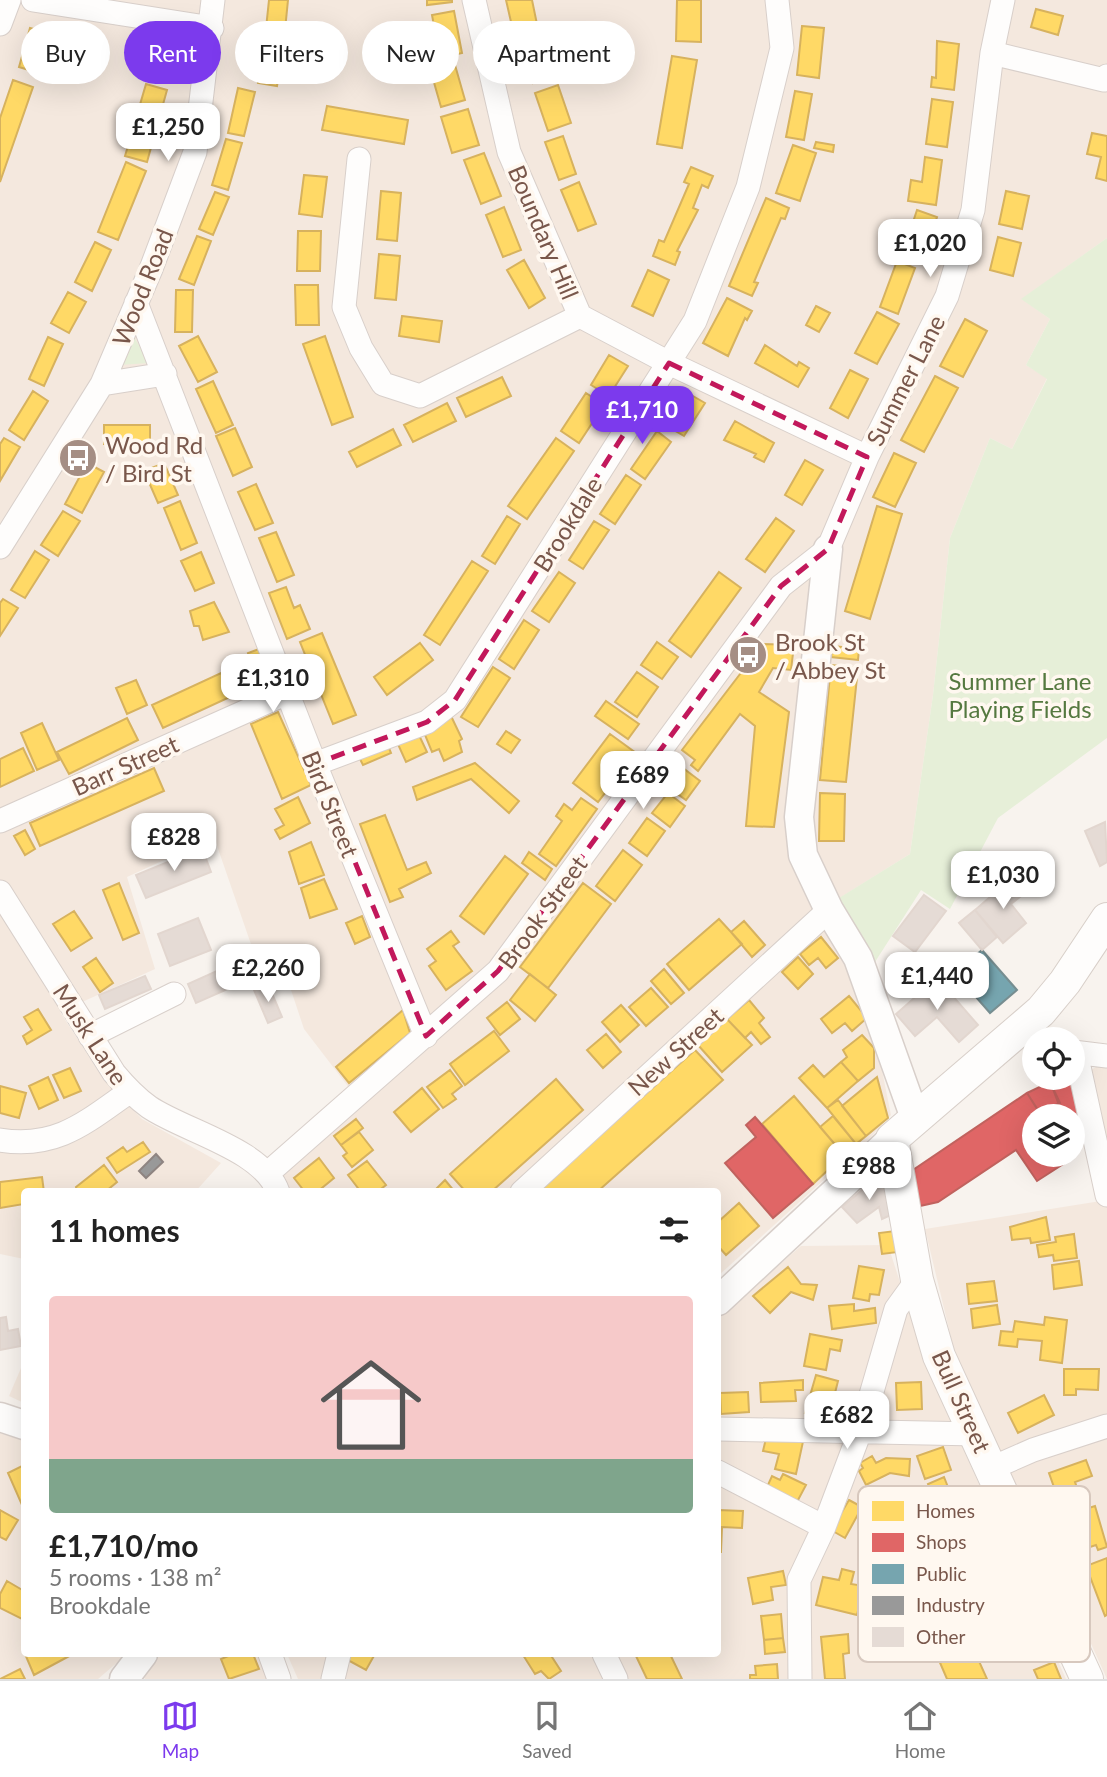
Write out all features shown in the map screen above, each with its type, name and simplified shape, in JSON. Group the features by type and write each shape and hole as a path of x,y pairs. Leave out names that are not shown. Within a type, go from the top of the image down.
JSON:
{"main road":[{"path":"1031,1027 1107,919"},
{"path":"903,1128 1022,1040"},
{"name":"Bull Street","path":"903,1128 917,1279 939,1356 1000,1486"},
{"name":"Bull Street","path":"1079,1662 1087,1679"}],"street":[{"path":"0,24 9,0"},
{"path":"33,0 172,21"},
{"name":"Wood Road","path":"212,21 213,0"},
{"name":"Boundary Hill","path":"474,0 509,152 580,316 669,363 867,457"},
{"name":"Brookdale","path":"315,764 427,722 455,700 695,321 748,187 782,48 778,0"},
{"name":"Summer Lane","path":"828,549 867,457 947,296 973,210 992,53 1003,0"},
{"path":"992,53 1104,80 1107,76"},
{"name":"Wood Road","path":"0,547 102,384 195,152 204,84"},
{"path":"359,159 344,307 361,348 383,384 420,396 580,316"},
{"name":"Bird Street","path":"136,303 315,764 426,1036"},
{"path":"102,384 165,374"},
{"path":"721,1298 903,1128 858,958 829,910 803,855 799,817 828,549"},
{"name":"Brook Street","path":"273,1182 498,971 782,586 828,549"},
{"name":"Barr Street","path":"0,821 289,692"},
{"name":"Musk Lane","path":"1,895 90,1035 130,1092 150,1108 248,1158 273,1182"},
{"name":"New Street","path":"526,1188 829,910"},
{"path":"90,1035 174,994"},
{"path":"1085,1054 1107,1056"},
{"path":"1083,1090 1107,1195"},
{"path":"0,1140 31,1142 71,1132 130,1092"},
{"path":"800,1679 799,1580 824,1527 861,1429 896,1309 917,1279"},
{"path":"0,1417 21,1424"},
{"path":"992,1468 1033,1450 1107,1426"},
{"path":"721,1429 861,1429 977,1434"},
{"path":"721,1474 824,1527"},
{"path":"124,1679 141,1657"},
{"path":"271,1657 279,1679"},
{"path":"333,1679 339,1657"},
{"path":"605,1657 616,1679"}],"highlighted area":[{"path":"669,363 867,457 828,549 781,586 498,971 426,1036 315,764 427,722 455,700"}],"shaded area":[{"path":"0,0 1107,0 1107,238 1022,299 1050,319 1026,365 1047,378 1012,449 990,438 950,538 933,695 910,854 814,914 843,954 871,1016 891,1115 871,1137 721,1273 721,1188 286,1188 283,1173 363,1106 304,1029 276,945 254,953 214,837 127,877 155,969 60,1012 105,1081 142,1119 221,1163 199,1188 21,1188 21,1258 0,1254"},
{"path":"1096,1067 1107,1068 1107,1162 1089,1071"},
{"path":"1107,1200 1107,1679 1090,1641 1090,1486 1016,1486 968,1390 954,1350 925,1229"},
{"path":"888,1245 923,1354 980,1486 858,1486 858,1662 1058,1662 1066,1679 341,1679 346,1657 721,1657 721,1315 801,1246"},
{"path":"21,1368 21,1402 9,1396"},
{"path":"0,1433 21,1440 21,1657 124,1657 98,1679 0,1679"},
{"path":"151,1657 264,1657 272,1679 145,1679 143,1673"},
{"path":"288,1657 328,1657 324,1679 298,1679"}],"green space":[{"name":"Summer Lane Playing Fields","path":"1107,238 1107,738 998,818 950,909 921,890 875,962 839,898 910,854 933,695 950,538 990,438 1012,449 1047,379 1026,365 1050,319 1021,299"},
{"path":"133,335 149,363 119,365"}],"building: Homes":[{"path":"269,0 288,0 286,21 267,21"},
{"path":"427,0 452,0 452,2 427,5"},
{"path":"506,0 532,0 536,21 511,21"},
{"path":"677,0 701,0 701,42 676,41"},
{"path":"1036,9 1063,16 1058,35 1031,27"},
{"path":"454,11 456,21 433,21 432,15"},
{"path":"802,26 824,28 819,78 797,75"},
{"path":"937,41 959,44 954,90 931,87 932,77 936,78"},
{"path":"672,56 697,60 682,148 657,144"},
{"path":"459,79 465,100 441,107 434,84 459,84"},
{"path":"13,80 33,87 0,182 0,118"},
{"path":"146,84 167,90 147,162 125,156"},
{"path":"558,85 571,123 548,131 535,93"},
{"path":"238,88 255,92 244,136 228,133"},
{"path":"795,91 812,94 804,140 786,137"},
{"path":"932,99 953,102 947,147 926,144"},
{"path":"327,106 408,120 404,144 322,130"},
{"path":"468,109 479,145 452,153 441,117"},
{"path":"1092,133 1107,136 1107,181 1096,178 1101,157 1087,154"},
{"path":"563,136 576,174 559,180 545,142"},
{"path":"226,139 242,143 228,190 212,185"},
{"path":"816,142 834,145 833,152 814,148"},
{"path":"793,145 816,153 800,201 776,193"},
{"path":"484,153 501,196 481,204 464,160"},
{"path":"925,157 942,160 936,205 908,201 911,180 922,182"},
{"path":"126,162 146,171 118,240 98,232"},
{"path":"691,167 713,176 708,188 702,185 693,208 698,210 677,251 680,252 675,265 653,256 659,240 664,242 689,184 684,182"},
{"path":"304,175 327,177 322,217 299,214"},
{"path":"579,182 596,224 578,231 561,190"},
{"path":"381,191 401,193 397,241 377,239"},
{"path":"1006,191 1029,196 1022,229 999,224"},
{"path":"215,192 229,197 213,235 199,229"},
{"path":"766,198 789,208 785,219 781,218 754,282 758,283 752,296 729,286"},
{"path":"504,207 521,250 503,257 486,215"},
{"path":"917,210 937,217 923,261 902,255"},
{"path":"298,231 321,231 320,271 297,271"},
{"path":"197,236 211,241 194,285 179,279"},
{"path":"998,237 1021,243 1013,276 990,270"},
{"path":"95,242 111,250 92,291 75,282"},
{"path":"379,254 400,256 396,300 375,298"},
{"path":"524,260 545,298 529,308 507,270"},
{"path":"897,261 915,268 898,314 880,307"},
{"path":"648,270 669,280 653,316 632,306"},
{"path":"295,285 318,285 319,325 296,325"},
{"path":"176,290 193,290 192,332 175,332"},
{"path":"68,292 86,302 69,333 51,323"},
{"path":"727,298 752,311 747,320 745,318 728,356 703,343"},
{"path":"816,306 830,313 819,332 806,325"},
{"path":"877,312 899,324 877,364 855,353"},
{"path":"402,316 442,321 439,342 399,336"},
{"path":"965,319 987,331 963,377 940,366"},
{"path":"198,336 217,372 198,382 179,346"},
{"path":"325,336 353,417 332,425 303,344"},
{"path":"48,337 63,344 44,386 29,379"},
{"path":"765,345 797,366 799,362 809,368 798,387 755,363"},
{"path":"609,355 628,366 609,396 591,385"},
{"path":"850,370 868,379 848,418 830,408"},
{"path":"935,376 958,388 924,452 901,440"},
{"path":"502,377 511,396 466,417 457,398"},
{"path":"213,381 233,425 216,433 196,389"},
{"path":"33,391 48,401 24,440 9,430"},
{"path":"686,392 705,403 684,436 665,425"},
{"path":"586,393 604,405 579,443 561,431"},
{"path":"447,403 456,421 413,442 404,425"},
{"path":"735,421 774,443 764,462 754,457 756,454 724,440"},
{"path":"104,425 150,425 150,445 104,444"},
{"path":"235,428 252,467 233,476 216,436"},
{"path":"393,429 401,445 357,467 349,452"},
{"path":"657,431 671,442 645,479 631,469"},
{"path":"4,438 20,447 0,481 0,444"},
{"path":"556,438 574,451 527,519 508,506"},
{"path":"894,453 916,463 895,507 873,497"},
{"path":"805,460 823,470 802,505 785,495"},
{"path":"87,463 104,472 82,513 65,504"},
{"path":"164,463 178,495 158,503 144,471"},
{"path":"626,475 641,485 615,524 600,514"},
{"path":"256,484 273,523 255,530 238,492"},
{"path":"180,501 197,543 181,550 164,508"},
{"path":"877,506 902,514 870,619 845,611"},
{"path":"63,511 80,521 58,556 41,545"},
{"path":"507,516 520,524 495,564 482,556"},
{"path":"776,518 794,531 765,572 746,559"},
{"path":"594,521 609,530 583,569 569,560"},
{"path":"276,532 294,575 277,582 259,538"},
{"path":"35,551 49,560 25,598 11,590"},
{"path":"201,552 214,583 195,591 181,561"},
{"path":"472,561 488,571 440,645 424,635"},
{"path":"559,572 575,583 549,622 532,611"},
{"path":"719,572 741,588 691,657 669,641"},
{"path":"286,587 294,608 300,605 310,629 287,639 269,593"},
{"path":"3,599 18,608 0,636 0,603"},
{"path":"214,602 229,632 203,640 199,626 194,626 190,611"},
{"path":"524,620 539,630 514,669 499,659"},
{"path":"322,633 356,715 333,724 300,642"},
{"path":"657,642 678,657 662,679 641,665"},
{"path":"420,643 433,660 387,695 374,677"},
{"path":"763,644 794,645 791,670 773,668 759,692 789,712 774,827 746,826 755,726 740,714 698,771 691,765 695,760 682,750"},
{"path":"833,646 859,649 858,660 831,657"},
{"path":"259,649 269,676 248,685 242,672 253,667 248,653"},
{"path":"831,665 858,668 846,782 820,780"},
{"path":"493,667 510,678 478,727 461,717"},
{"path":"637,672 658,687 637,717 615,702"},
{"path":"221,673 232,696 163,728 152,705"},
{"path":"136,680 147,705 127,714 116,688"},
{"path":"606,701 639,724 628,739 595,716"},
{"path":"278,712 311,785 282,799 251,724"},
{"path":"451,716 462,739 459,741 462,752 444,761 439,749 432,752 423,730"},
{"path":"127,718 138,740 69,774 57,752"},
{"path":"42,723 59,760 37,770 21,733"},
{"path":"506,731 520,740 511,753 497,744"},
{"path":"418,733 427,752 406,762 397,742"},
{"path":"610,734 636,753 598,802 573,783"},
{"path":"386,741 391,753 363,765 357,753"},
{"path":"23,748 34,771 0,787 0,759"},
{"path":"475,763 519,801 509,813 471,779 417,800 413,787"},
{"path":"154,768 164,791 40,846 30,823"},
{"path":"683,768 700,781 686,800 669,788"},
{"path":"668,793 685,806 670,827 652,813"},
{"path":"820,793 845,794 844,841 819,841"},
{"path":"298,797 310,823 280,839 275,830 284,825 275,809"},
{"path":"581,798 597,809 556,866 539,854 562,821 556,816 564,804 572,810"},
{"path":"385,815 407,870 426,862 431,873 399,889 403,897 390,902 360,824"},
{"path":"647,818 665,831 647,856 629,843"},
{"path":"25,830 35,849 25,855 14,836"},
{"path":"311,842 324,875 299,884 289,852"},
{"path":"623,850 642,865 615,901 596,886"},
{"path":"529,852 552,869 545,880 522,863"},
{"path":"505,856 528,874 484,934 460,916"},
{"path":"324,879 337,909 310,918 301,888"},
{"path":"119,883 139,933 123,940 103,890"},
{"path":"583,883 611,904 548,988 520,967"},
{"path":"74,911 92,938 71,951 53,924"},
{"path":"362,916 370,937 355,944 346,923"},
{"path":"719,919 742,944 689,990 667,964"},
{"path":"744,921 765,945 752,957 731,932"},
{"path":"451,931 459,942 453,946 472,971 446,990 429,966 436,961 427,949"},
{"path":"821,937 838,958 826,968 818,958 809,965 800,954"},
{"path":"798,957 813,974 798,989 782,972"},
{"path":"96,958 113,983 100,992 83,967"},
{"path":"664,969 684,993 671,1004 651,981"},
{"path":"530,974 556,995 535,1021 510,1000"},
{"path":"651,988 668,1007 646,1026 629,1007"},
{"path":"849,996 867,1018 852,1031 845,1023 832,1033 821,1019"},
{"path":"749,1000 764,1018 759,1023 770,1037 761,1044 751,1032 745,1038 727,1019"},
{"path":"507,1002 520,1019 500,1035 487,1018"},
{"path":"621,1005 639,1025 620,1042 602,1022"},
{"path":"38,1009 51,1030 27,1044 23,1036 32,1030 24,1017"},
{"path":"403,1010 410,1033 349,1083 336,1067"},
{"path":"727,1019 752,1045 722,1072 698,1045"},
{"path":"494,1031 509,1051 465,1085 450,1064"},
{"path":"606,1034 621,1052 603,1068 587,1050"},
{"path":"862,1035 874,1048 874,1068 858,1081 841,1062 847,1057 843,1050"},
{"path":"695,1050 723,1080 602,1188 540,1188"},
{"path":"841,1062 858,1081 827,1108 799,1078 813,1065 824,1077"},
{"path":"70,1068 81,1091 64,1098 53,1075"},
{"path":"450,1070 462,1086 452,1094 456,1099 443,1108 427,1087"},
{"path":"48,1077 58,1100 39,1109 29,1086"},
{"path":"877,1077 888,1118 866,1136 842,1106"},
{"path":"556,1079 583,1110 495,1188 462,1188 450,1174"},
{"path":"0,1086 26,1093 19,1118 0,1113"},
{"path":"422,1088 439,1109 411,1132 394,1112"},
{"path":"794,1096 844,1155 813,1184 762,1124"},
{"path":"838,1100 866,1136 856,1144 827,1108"},
{"path":"833,1116 856,1144 844,1155 820,1127"},
{"path":"356,1119 363,1128 341,1145 334,1136"},
{"path":"359,1132 373,1150 352,1167 343,1156 347,1153 341,1145"},
{"path":"143,1142 150,1152 117,1173 107,1158 123,1147 127,1152"},
{"path":"319,1158 334,1178 322,1188 302,1188 294,1178"},
{"path":"367,1161 386,1185 382,1188 358,1188 348,1175"},
{"path":"104,1165 117,1182 110,1188 76,1187"},
{"path":"42,1177 43,1188 21,1188 21,1204 0,1208 0,1182"},
{"path":"445,1180 452,1188 437,1188"},
{"path":"739,1203 759,1226 726,1255 721,1249 721,1219"},
{"path":"1046,1217 1050,1240 1031,1243 1030,1238 1012,1240 1010,1227"},
{"path":"895,1231 898,1252 882,1254 879,1233"},
{"path":"1074,1234 1077,1258 1054,1261 1053,1255 1039,1257 1037,1245 1056,1242 1055,1237"},
{"path":"1079,1261 1082,1285 1054,1289 1052,1265"},
{"path":"859,1266 884,1270 879,1295 870,1294 869,1301 853,1298"},
{"path":"788,1267 801,1284 817,1285 813,1300 791,1292 770,1313 753,1296"},
{"path":"994,1281 997,1301 969,1304 967,1284"},
{"path":"854,1304 854,1311 875,1308 876,1323 832,1329 829,1306"},
{"path":"997,1305 1000,1324 973,1328 971,1309"},
{"path":"1045,1317 1067,1320 1062,1363 1040,1360 1042,1341 1018,1339 1017,1347 999,1345 1001,1331 1013,1332 1015,1321 1044,1325"},
{"path":"810,1334 842,1340 840,1351 830,1349 826,1370 804,1366"},
{"path":"1064,1369 1099,1369 1098,1390 1076,1389 1076,1395 1064,1395"},
{"path":"816,1375 838,1381 831,1409 823,1407 820,1417 805,1413"},
{"path":"803,1380 803,1390 795,1390 796,1401 761,1402 760,1383"},
{"path":"921,1382 922,1409 897,1410 896,1383"},
{"path":"748,1392 749,1412 721,1414 721,1393"},
{"path":"1044,1395 1054,1415 1018,1433 1008,1413"},
{"path":"767,1434 804,1437 796,1474 775,1469 779,1454 763,1451"},
{"path":"943,1447 951,1470 925,1479 917,1456"},
{"path":"872,1456 876,1463 886,1458 910,1459 909,1476 890,1473 866,1485 859,1471 863,1468 860,1463"},
{"path":"1086,1460 1092,1476 1075,1482 1076,1486 1054,1486 1049,1473"},
{"path":"21,1466 21,1503 8,1473"},
{"path":"783,1474 806,1485 797,1502 767,1487 772,1476 780,1480"},
{"path":"944,1477 948,1486 929,1486 928,1484"},
{"path":"849,1500 858,1505 858,1514 845,1538 831,1530"},
{"path":"1095,1506 1107,1547 1098,1550 1096,1545 1090,1547 1090,1508"},
{"path":"0,1510 18,1520 6,1540 0,1537"},
{"path":"721,1510 743,1511 742,1528 722,1527 721,1552"},
{"path":"1107,1558 1105,1616 1090,1577 1090,1564"},
{"path":"842,1569 854,1572 851,1584 858,1585 857,1615 816,1605 823,1577 839,1580"},
{"path":"783,1571 786,1585 771,1587 773,1600 753,1604 748,1578"},
{"path":"7,1581 21,1589 21,1618 0,1608 0,1594"},
{"path":"781,1614 783,1638 764,1640 761,1616"},
{"path":"848,1634 849,1653 843,1654 845,1679 825,1679 821,1637"},
{"path":"783,1638 785,1652 765,1654 764,1640"},
{"path":"26,1657 67,1657 34,1675"},
{"path":"254,1657 259,1669 229,1679 221,1659"},
{"path":"347,1657 373,1657 366,1670 346,1659"},
{"path":"524,1657 552,1657 561,1671 549,1679 541,1671 535,1674"},
{"path":"636,1657 671,1657 682,1679 647,1679"},
{"path":"940,1662 979,1662 987,1679 947,1679"},
{"path":"1054,1662 1061,1679 1038,1679 1034,1670"},
{"path":"777,1664 778,1679 750,1679 750,1675 756,1675 755,1666"},
{"path":"20,1669 25,1679 0,1679"}],"building: Shops":[{"path":"1033,1090 1054,1090 1060,1103 1034,1104 1027,1093"},
{"path":"1053,1090 1073,1090 1077,1104 1059,1104"},
{"path":"1027,1093 1034,1104 1022,1104 1022,1159 1016,1150 938,1202 920,1206 913,1170"},
{"path":"755,1117 813,1184 773,1218 725,1163 756,1137 746,1125"},
{"path":"1028,1167 1059,1167 1037,1181"}],"building: Public":[{"path":"982,950 1017,990 990,1013 955,973"}],"building: Industry":[{"path":"156,1154 163,1162 146,1178 139,1171"}],"building: Other":[{"path":"1105,822 1107,862 1100,866 1085,831"},
{"path":"202,848 211,872 146,898 136,875"},
{"path":"1012,878 1025,893 1011,904 1026,923 1003,943 975,910"},
{"path":"924,895 946,911 915,952 893,936"},
{"path":"975,910 997,937 982,950 959,923"},
{"path":"198,918 211,950 170,966 158,934"},
{"path":"275,951 285,976 263,985 253,960"},
{"path":"239,961 248,980 196,1003 188,984"},
{"path":"145,976 151,989 105,1009 99,995"},
{"path":"937,978 978,1025 959,1042 937,1017 915,1036 896,1014"},
{"path":"268,984 282,1017 268,1023 254,990"},
{"path":"885,1179 891,1215 882,1219 879,1207 857,1223 842,1207 868,1185"},
{"path":"6,1317 8,1331 18,1329 21,1346 0,1350 0,1318"}],"place":[{"name":"Wood Rd / Bird St","path":"78,458"},
{"name":"Brook St / Abbey St","path":"748,655"}]}
